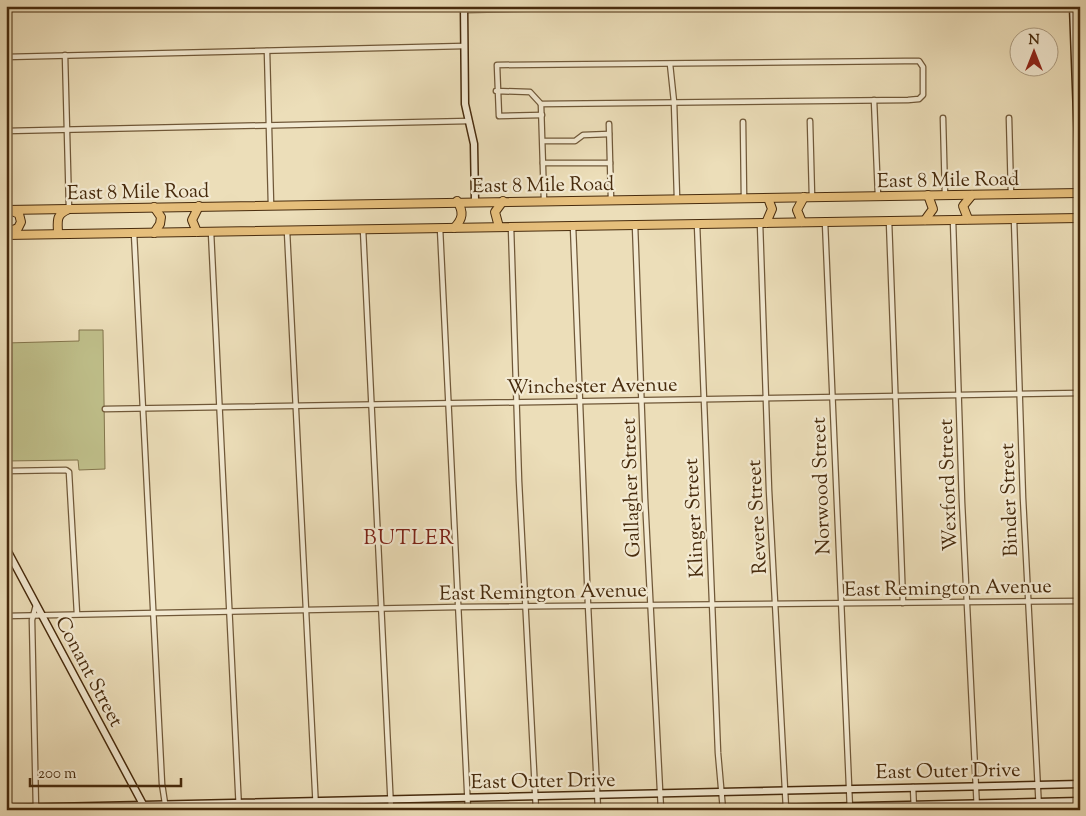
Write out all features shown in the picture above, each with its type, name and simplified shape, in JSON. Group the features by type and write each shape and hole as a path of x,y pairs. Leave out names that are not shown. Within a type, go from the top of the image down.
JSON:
{"highway":[{"name":"East 8 Mile Road","path":"6,210 475,201 1080,194"},
{"path":"926,220 933,209 928,195"},
{"path":"968,219 964,206 972,195"},
{"path":"802,222 797,210 808,197"},
{"path":"763,223 772,209 768,198"},
{"path":"499,227 495,212 503,201"},
{"path":"454,228 462,217 462,209 457,202"},
{"path":"197,232 192,220 199,206"},
{"path":"154,207 161,217 160,224 154,233"},
{"path":"58,234 59,216 69,209"},
{"path":"6,210 16,212 21,222 16,230 6,234"},
{"name":"East 8 Mile Road","path":"6,234 1080,218"}],"main road":[{"path":"1073,6 1080,194"},
{"path":"464,8 465,104 474,144 475,201"},
{"name":"Conant Street","path":"6,548 145,808"},
{"name":"East Outer Drive","path":"6,808 239,806 597,794 1079,784"},
{"name":"East Outer Drive","path":"690,810 914,807 977,802 1080,801"}],"street":[{"path":"464,8 646,6"},
{"path":"6,56 464,46"},
{"path":"267,51 271,205"},
{"path":"65,55 69,209"},
{"path":"541,104 908,100 921,98 922,67 919,62 497,64 496,91 499,116 542,115"},
{"path":"670,64 674,102 677,198"},
{"path":"496,91 530,92 541,104 544,200"},
{"path":"874,100 878,196"},
{"path":"943,118 945,195"},
{"path":"1009,118 1011,194"},
{"path":"6,131 468,121"},
{"path":"808,197 810,121"},
{"path":"742,122 744,198"},
{"path":"609,124 611,199"},
{"path":"543,141 575,141 583,135 609,134"},
{"path":"543,163 610,163"},
{"name":"Binder Street","path":"1014,219 1019,393 1039,810"},
{"name":"Wexford Street","path":"953,220 958,394 978,810"},
{"path":"889,221 903,603"},
{"name":"Norwood Street","path":"825,222 850,808"},
{"name":"Revere Street","path":"763,223 766,397 786,808"},
{"name":"Klinger Street","path":"697,224 720,792 723,809"},
{"name":"Gallagher Street","path":"635,225 650,605 661,810"},
{"path":"573,226 598,810"},
{"path":"511,227 516,401 536,810"},
{"path":"440,228 468,810"},
{"path":"364,229 391,810"},
{"path":"288,230 316,810"},
{"path":"211,232 239,806"},
{"path":"134,233 162,798 166,807"},
{"name":"Winchester Avenue","path":"105,409 1080,393"},
{"path":"6,471 68,471 77,614"},
{"name":"East Remington Avenue","path":"6,616 588,605 1080,601"},
{"path":"36,604 32,620 36,809"},
{"path":"913,787 914,807"}],"green space":[{"path":"79,330 103,330 105,469 79,470 78,460 6,461 6,343 79,341"}],"district":[{"name":"BUTLER","path":"409,537"}]}
